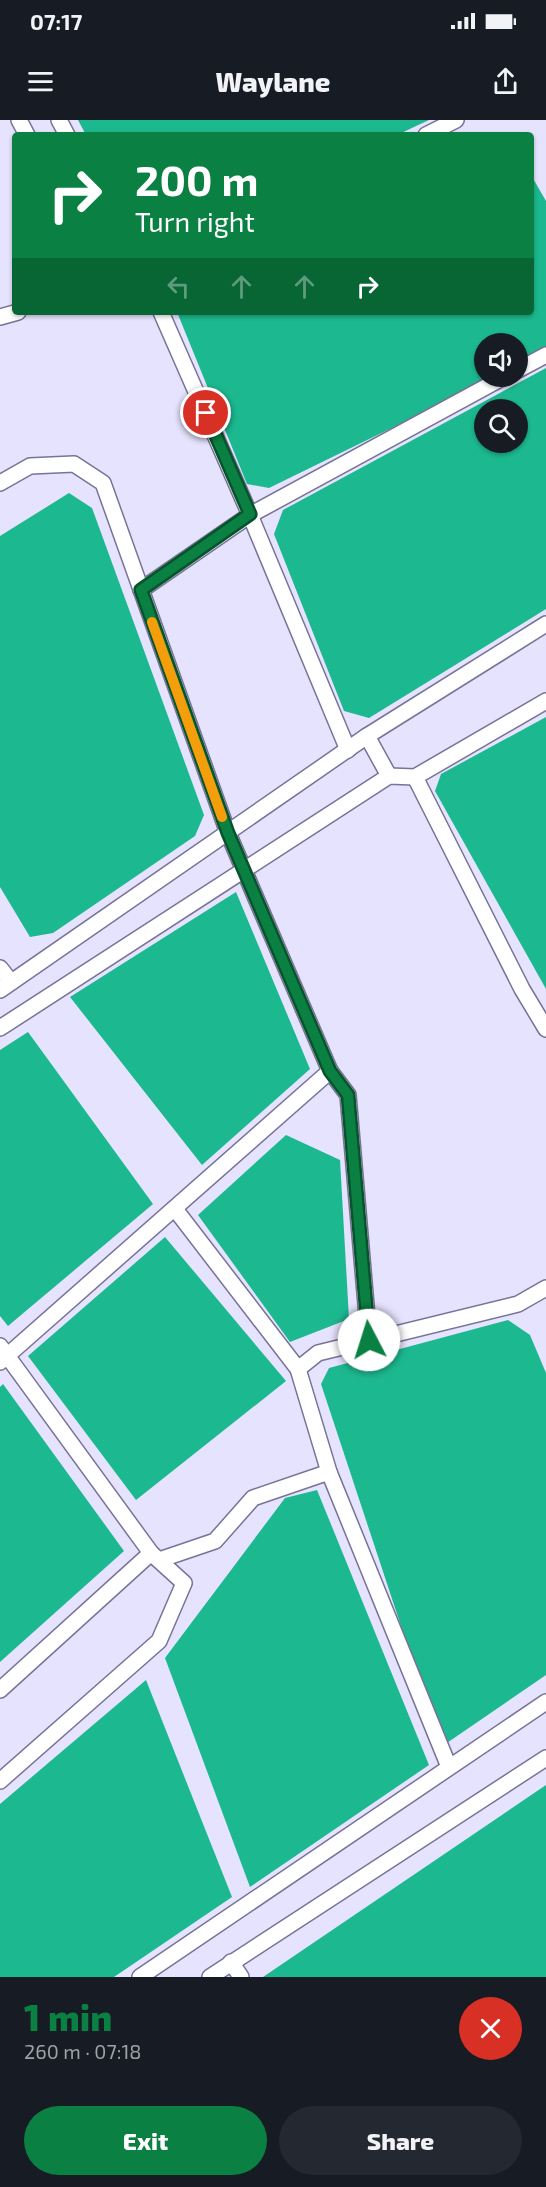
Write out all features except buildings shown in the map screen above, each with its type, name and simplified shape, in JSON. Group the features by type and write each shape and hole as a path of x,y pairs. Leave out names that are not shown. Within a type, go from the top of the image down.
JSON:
{"lane":[{"path":"432,132 456,120"},
{"path":"162,315 250,514 348,750"},
{"path":"528,365 546,355"},
{"path":"141,590 250,514 486,387"},
{"path":"0,483 30,466 74,464 103,483 228,833 330,1071 348,1095 369,1340"},
{"path":"0,968 5,986 367,736 546,624"},
{"path":"0,1028 389,776 415,777 546,701"},
{"path":"367,736 389,776"},
{"path":"415,777 522,989 546,1029"},
{"path":"0,1781 159,1641 184,1582 155,1557 2,1355 174,1209 330,1071"},
{"path":"174,1209 298,1369 329,1472 449,1767"},
{"path":"298,1369 318,1353 518,1304 546,1288"},
{"path":"0,1690 155,1557 215,1541 253,1498 329,1472"},
{"path":"140,1977 546,1702"},
{"path":"210,1977 546,1758"},
{"path":"231,1962 241,1977"}],"shaded area":[{"path":"78,120 429,120 403,132 84,132"},
{"path":"534,180 546,201 546,352 528,361 528,333 474,333 476,387 269,488 247,484 178,315 534,315"},
{"path":"546,368 546,609 369,718 344,711 274,534 283,510 474,407 474,453 528,453 528,399 489,399 511,387 528,387 528,378"},
{"path":"69,493 92,508 204,815 195,836 53,933 30,937 0,887 0,536"},
{"path":"546,717 546,989 435,791 441,774"},
{"path":"236,892 310,1069 202,1165 70,997"},
{"path":"28,1032 153,1204 8,1326 0,1316 0,1050"},
{"path":"286,1135 340,1160 349,1319 290,1342 198,1215"},
{"path":"165,1237 286,1381 136,1500 28,1356"},
{"path":"508,1320 530,1335 546,1373 546,1675 441,1747 321,1384 329,1368"},
{"path":"3,1384 124,1551 0,1662 0,1387"},
{"path":"317,1490 429,1765 250,1887 165,1658 285,1498"},
{"path":"146,1680 232,1897 114,1977 0,1977 0,1804"},
{"path":"546,1785 546,1977 263,1977"}],"slow traffic":[{"path":"152,622 222,817"}],"route":[{"path":"206,413 250,514 141,590 228,833 330,1071 348,1095 369,1340"}]}
